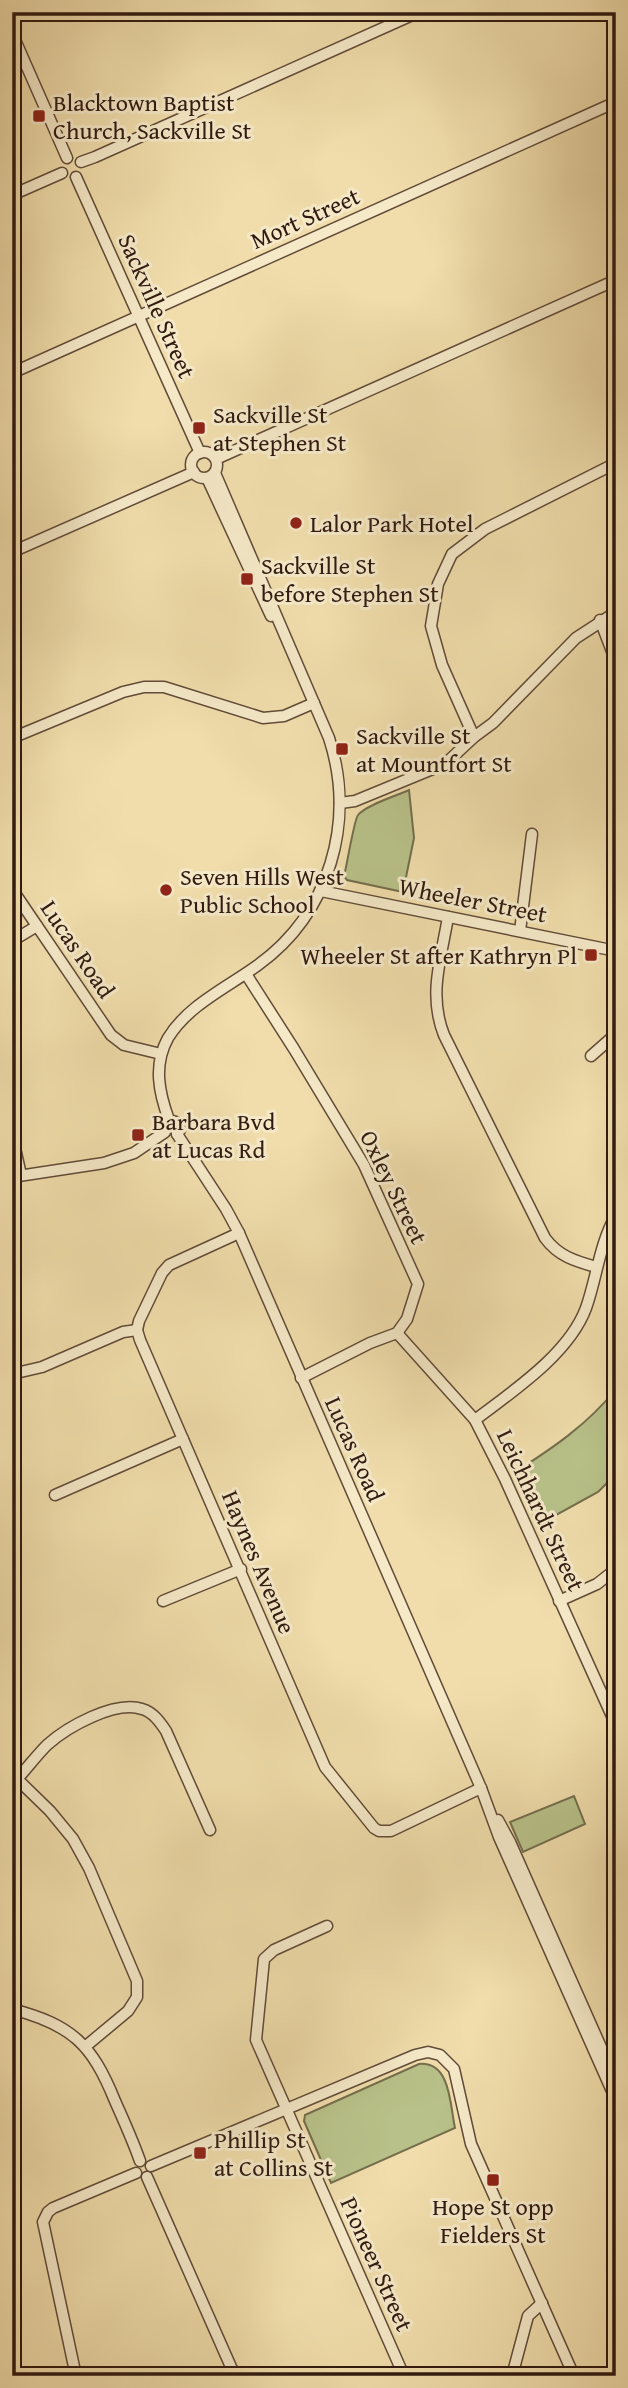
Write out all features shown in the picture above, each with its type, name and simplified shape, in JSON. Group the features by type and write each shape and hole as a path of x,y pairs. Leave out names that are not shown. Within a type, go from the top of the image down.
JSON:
{"street":[{"path":"12,16 22,12"},
{"path":"81,162 419,12"},
{"path":"12,33 66,158"},
{"name":"Mort Street","path":"12,373 616,102"},
{"path":"62,173 62,163 66,158 73,157 81,162"},
{"path":"62,173 70,178 76,177 82,171 81,162"},
{"path":"12,194 62,173"},
{"name":"Sackville Street","path":"76,177 200,453"},
{"path":"216,459 616,280"},
{"path":"200,453 211,454 216,459 217,466 211,475 200,477 194,472 192,461 200,453"},
{"path":"474,737 442,665 431,626 438,584 452,554 485,529 616,463"},
{"path":"12,552 194,472"},
{"path":"169,1120 158,1083 161,1054 169,1037 192,1010 246,974 286,941 300,924 321,891 335,847 340,803 336,764 329,738 295,656 211,475"},
{"path":"340,803 355,801 445,764 493,723 576,638 616,612"},
{"path":"600,620 616,662"},
{"path":"12,738 123,692 144,687 164,687 263,718 284,716 314,703"},
{"path":"520,931 532,834"},
{"name":"Lucas Road","path":"12,889 117,1041 161,1054"},
{"name":"Wheeler Street","path":"321,891 616,951"},
{"path":"448,917 436,991 438,1019 444,1035 544,1238 555,1251 596,1267"},
{"path":"12,941 37,926"},
{"name":"Oxley Street","path":"246,974 364,1165 418,1284 407,1319 397,1333"},
{"path":"591,1056 616,1034"},
{"path":"165,1132 164,1125 169,1120"},
{"path":"165,1132 172,1136 180,1130 175,1121 169,1120"},
{"path":"12,1135 17,1176 122,1158 145,1147 165,1132"},
{"name":"Lucas Road","path":"177,1134 239,1233 481,1788 499,1837 616,2100"},
{"path":"475,1420 545,1363 571,1336 586,1308 608,1228 616,1215"},
{"path":"12,1374 42,1367 123,1332 137,1329 166,1268 239,1233"},
{"name":"Haynes Avenue","path":"137,1329 325,1767 374,1828 391,1831 481,1788"},
{"path":"301,1378 370,1343 397,1333"},
{"name":"Leichhardt Street","path":"397,1333 475,1420 505,1479 616,1726"},
{"path":"55,1495 183,1439"},
{"path":"163,1601 241,1569"},
{"path":"559,1601 597,1584 616,1569"},
{"path":"86,2046 128,2011 138,1997 137,1981 89,1868 73,1839 15,1776 46,1746 72,1727 121,1708 142,1709 159,1721 166,1731 210,1830"},
{"name":"Lucas Road","path":"481,1788 510,1842 616,2081"},
{"name":"Pioneer Street","path":"327,1926 267,1954 262,1965 256,2039 404,2376"},
{"path":"12,2009 54,2023 86,2046 104,2073 140,2161"},
{"path":"151,2166 415,2054 428,2052 440,2055 454,2069 471,2144 574,2376"},
{"path":"140,2161 147,2161 151,2166 151,2174 147,2177 141,2178 136,2173 135,2166 140,2161"},
{"path":"76,2376 44,2232 45,2218 53,2208 136,2173"},
{"path":"147,2177 235,2376"},
{"path":"512,2376 528,2316 542,2303"}],"green space":[{"path":"409,790 414,838 403,892 347,880 344,876 358,815 374,804"},
{"path":"616,1389 616,1474 598,1492 538,1525 515,1472 569,1435"},
{"path":"574,1796 585,1824 523,1852 510,1822"},
{"path":"419,2064 430,2065 443,2077 450,2097 455,2128 331,2183 304,2121 305,2115"}],"place":[{"name":"Blacktown Baptist Church, Sackville St","path":"39,116"},
{"name":"Sackville St at Stephen St","path":"199,428"},
{"name":"Lalor Park Hotel","path":"296,523"},
{"name":"Sackville St before Stephen St","path":"247,579"},
{"name":"Sackville St at Mountfort St","path":"342,749"},
{"name":"Seven Hills West Public School","path":"166,890"},
{"name":"Wheeler St after Kathryn Pl","path":"591,955"},
{"name":"Barbara Bvd at Lucas Rd","path":"138,1135"},
{"name":"Phillip St at Collins St","path":"200,2153"},
{"name":"Hope St opp Fielders St","path":"493,2180"}]}
